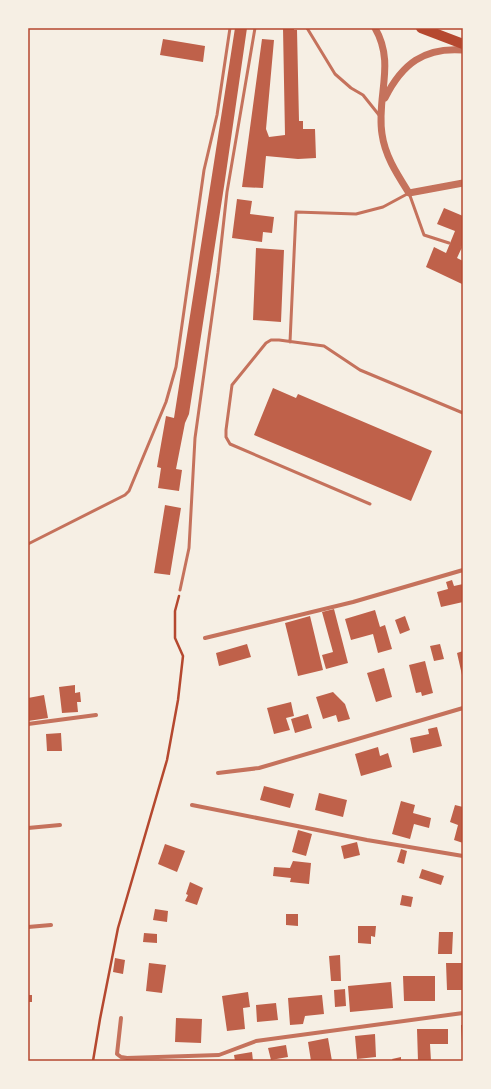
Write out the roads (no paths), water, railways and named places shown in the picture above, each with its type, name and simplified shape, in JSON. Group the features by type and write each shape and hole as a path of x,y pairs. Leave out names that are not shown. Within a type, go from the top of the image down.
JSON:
{"main road":[{"path":"421,28 463,44"}],"street":[{"path":"375,28 382,44 386,65 380,116 382,135 390,162 409,193 463,183"},
{"path":"382,104 391,85 402,71 416,59 435,51 445,49 463,50"},
{"path":"206,638 353,602 463,570"},
{"path":"218,773 259,768 463,708"},
{"path":"28,724 96,715"},
{"path":"192,805 367,840 463,856"},
{"path":"28,828 60,825"},
{"path":"28,927 51,925"},
{"path":"121,1018 117,1054 121,1057 127,1058 219,1055 256,1041 463,1013"}],"lane":[{"path":"28,544 125,495 129,491 166,402 178,355 204,170 217,115 230,28"},
{"path":"180,590 189,548 195,438 217,280 227,192 255,28"},
{"path":"307,28 335,74 351,88 362,95 380,116"},
{"path":"290,342 296,212 356,214 383,207 409,193 424,234 450,244"},
{"path":"370,504 230,444 226,437 232,385 266,343 271,340 324,346 360,370 463,413"}]}
